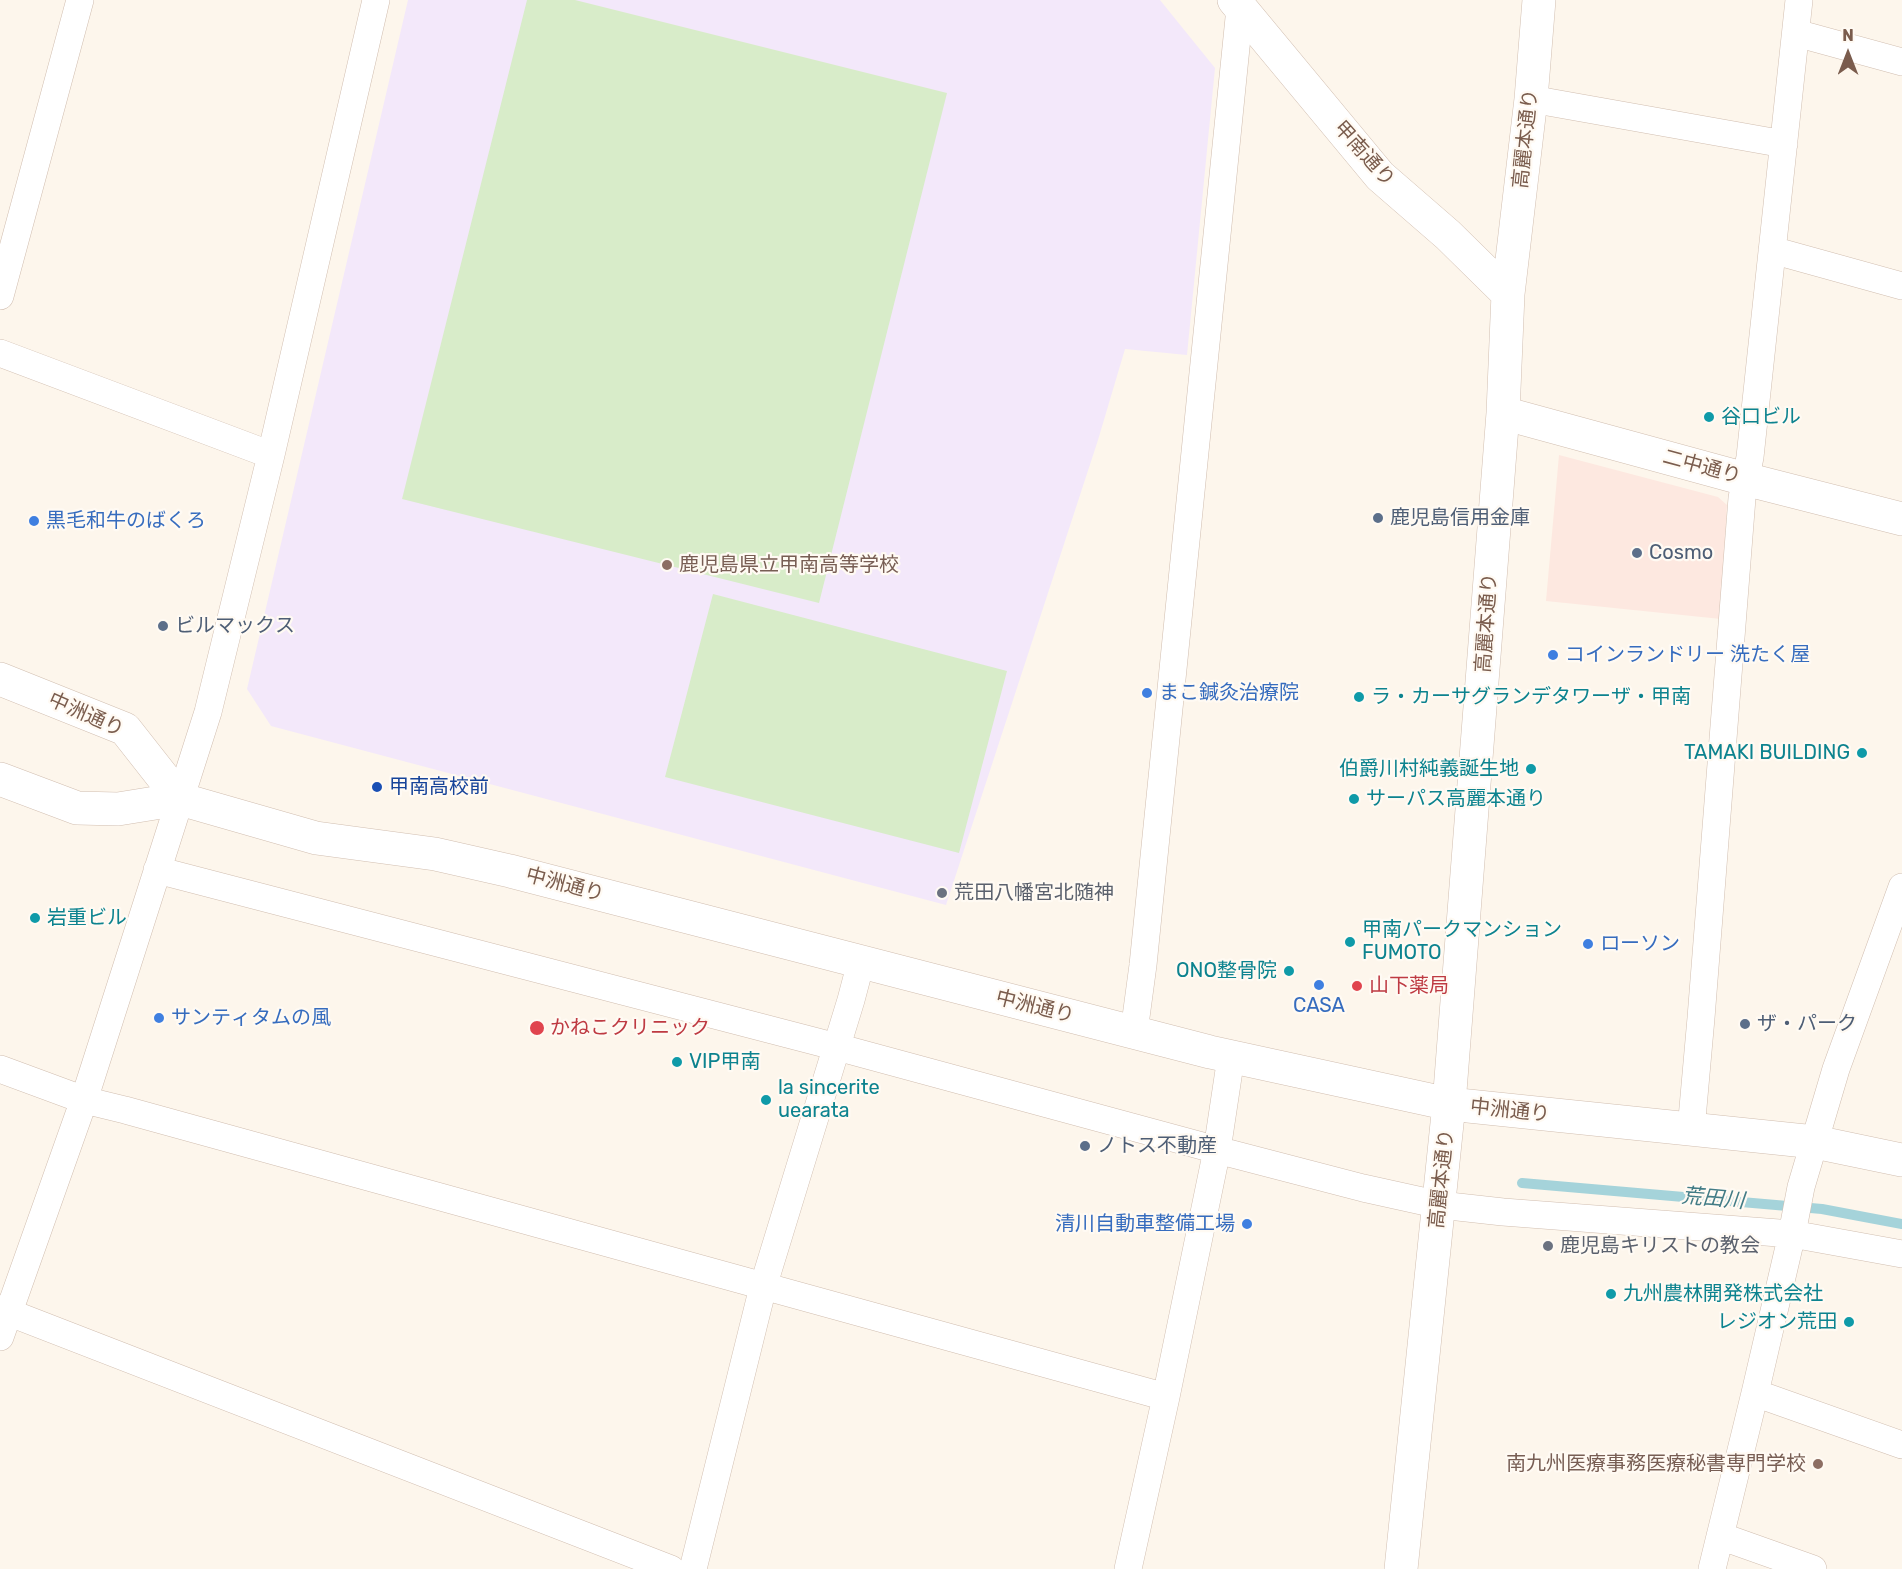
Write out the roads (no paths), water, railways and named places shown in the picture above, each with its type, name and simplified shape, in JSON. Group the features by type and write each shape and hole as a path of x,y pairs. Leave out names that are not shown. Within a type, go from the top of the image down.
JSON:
{"street":[{"path":"0,296 80,0"},
{"path":"376,0 271,455 208,712 84,1100 3,1320 671,1569"},
{"name":"高麗本通り","path":"1401,1569 1449,1104 1503,413 1508,294 1531,99 1539,0"},
{"path":"1690,1130 1742,498 1750,457 1799,0"},
{"path":"1134,1032 1143,965 1237,4"},
{"name":"甲南通り","path":"1237,4 1380,176 1448,235 1508,294"},
{"path":"1796,33 1902,62"},
{"path":"1531,99 1784,144"},
{"path":"1772,250 1902,286"},
{"path":"0,353 271,455"},
{"name":"二中通り","path":"1503,413 1902,519"},
{"name":"中洲通り","path":"0,679 125,729 180,799"},
{"name":"中洲通り","path":"0,779 77,808 118,809 180,799 316,838 435,854 510,871 1231,1057 1449,1104 1815,1142 1902,1160"},
{"path":"157,870 837,1047 1217,1150 1363,1188 1440,1205 1503,1212 1793,1230 1902,1254"},
{"path":"1712,1569 1799,1197 1836,1069 1902,887"},
{"path":"693,1569 763,1287 861,962"},
{"path":"1128,1569 1217,1150 1231,1057"},
{"path":"0,1069 84,1100 1166,1397"},
{"path":"1755,1393 1902,1445"},
{"path":"1720,1536 1813,1569"}],"waterway":[{"name":"荒田川","path":"1522,1183 1822,1209 1902,1224"}],"place":[{"name":"谷口ビル","path":"1709,417"},
{"name":"鹿児島信用金庫","path":"1378,518"},
{"name":"黒毛和牛のばくろ","path":"34,521"},
{"name":"Cosmo","path":"1637,553"},
{"name":"鹿児島県立甲南高等学校","path":"667,565"},
{"name":"ビルマックス","path":"163,626"},
{"name":"コインランドリー 洗たく屋","path":"1553,655"},
{"name":"まこ鍼灸治療院","path":"1147,693"},
{"name":"ラ・カーサグランデタワーザ・甲南","path":"1359,697"},
{"name":"TAMAKI BUILDING","path":"1862,753"},
{"name":"伯爵川村純義誕生地","path":"1531,769"},
{"name":"甲南高校前","path":"377,787"},
{"name":"サーパス高麗本通り","path":"1354,799"},
{"name":"荒田八幡宮北随神","path":"942,893"},
{"name":"岩重ビル","path":"35,918"},
{"name":"甲南パークマンション FUMOTO","path":"1350,942"},
{"name":"ローソン","path":"1588,944"},
{"name":"ONO整骨院","path":"1289,971"},
{"name":"CASA","path":"1319,985"},
{"name":"山下薬局","path":"1357,986"},
{"name":"サンティタムの風","path":"159,1018"},
{"name":"ザ・パーク","path":"1745,1024"},
{"name":"かねこクリニック","path":"537,1028"},
{"name":"VIP甲南","path":"677,1062"},
{"name":"la sincerite uearata","path":"766,1100"},
{"name":"ノトス不動産","path":"1085,1146"},
{"name":"清川自動車整備工場","path":"1247,1224"},
{"name":"鹿児島キリストの教会","path":"1548,1246"},
{"name":"九州農林開発株式会社","path":"1611,1294"},
{"name":"レジオン荒田","path":"1849,1322"},
{"name":"南九州医療事務医療秘書専門学校","path":"1818,1464"}]}
